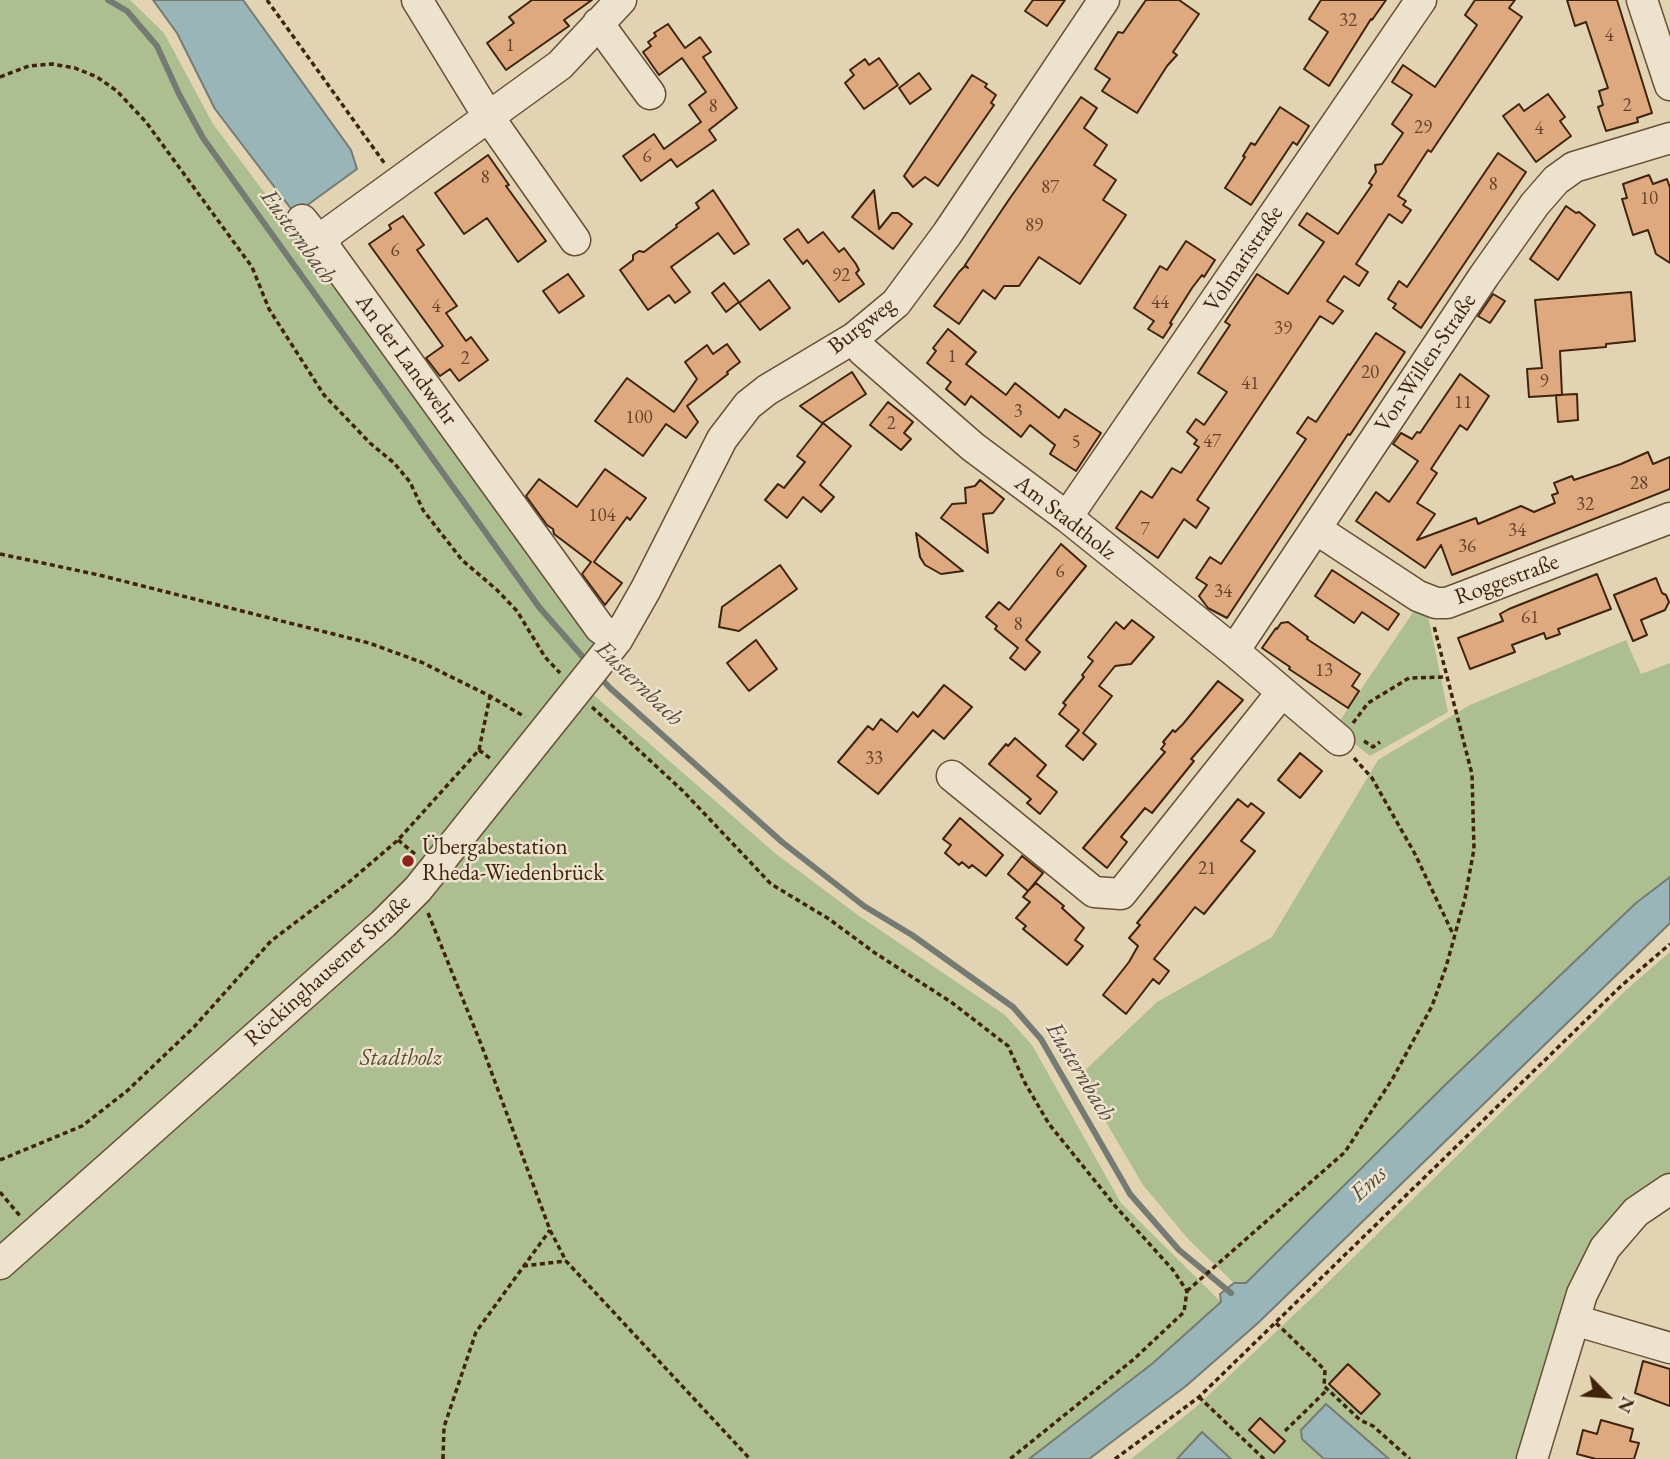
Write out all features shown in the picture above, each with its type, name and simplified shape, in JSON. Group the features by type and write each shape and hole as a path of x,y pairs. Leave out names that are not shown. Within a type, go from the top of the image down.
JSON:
{"street":[{"path":"417,0 488,116 576,240"},
{"path":"302,220 314,236 325,240 331,231 560,65 621,0"},
{"name":"Burgweg","path":"611,648 646,589 722,439 748,405 767,390 854,338 896,303 947,234 1104,0"},
{"name":"Volmaristraße","path":"1068,517 1420,0"},
{"path":"1642,0 1662,32 1670,85"},
{"path":"598,23 650,94"},
{"name":"Von-Willen-Straße","path":"1234,651 1535,204 1556,180 1574,167 1670,138"},
{"name":"An der Landwehr","path":"325,240 326,249 600,628 611,648"},
{"name":"Am Stadtholz","path":"854,338 863,351 973,447 1068,517 1339,740"},
{"name":"Roggestraße","path":"1316,529 1419,596 1436,603 1447,603 1670,519"},
{"name":"Röckinghausener Straße","path":"0,1264 383,924 418,889 611,648"},
{"path":"951,776 1094,892 1121,894 1282,692"},
{"path":"1532,1459 1582,1294 1605,1248 1636,1212 1670,1189"},
{"path":"1574,1321 1670,1348"}],"path":[{"path":"267,0 399,182"},
{"path":"0,77 29,66 52,64 75,68 97,77 117,91 146,122 246,259 269,309 324,395 370,443 394,463 410,482 423,510 462,560 498,590 517,611 545,657 579,687 618,732 683,791 771,884 829,919 875,953 951,1002 1008,1046 1025,1083 1049,1124 1173,1270 1187,1292"},
{"path":"0,554 99,575 369,643 421,662 490,696 520,714 542,732"},
{"path":"1010,1459 1134,1359 1184,1312 1187,1292 1192,1286 1345,1152 1392,1078 1432,1006 1447,967 1465,898 1474,849 1472,774 1433,621 1436,603"},
{"path":"1447,677 1409,678 1368,703 1339,740 1372,778 1415,855 1454,935"},
{"path":"0,1160 82,1126 127,1091 194,1027 271,941 349,882 398,840 479,750 490,696"},
{"path":"418,889 481,1044 550,1230 566,1261 750,1459"},
{"path":"1115,1459 1199,1397 1621,986 1670,944"},
{"path":"443,1459 444,1427 476,1332 550,1230"},
{"path":"523,1266 566,1261"},
{"path":"1276,1323 1325,1370 1324,1386 1360,1420 1373,1426 1410,1459"},
{"path":"1285,1431 1328,1389"},
{"path":"1199,1397 1264,1459"}],"green space":[{"name":"Stadtholz","path":"0,0 130,0 164,33 213,124 601,642 573,677 776,854 855,913 1005,1015 1032,1045 1121,1203 1221,1302 1153,1363 1029,1459 0,1459"},
{"path":"1416,608 1428,616 1448,712 1370,756 1335,728"},
{"path":"1626,640 1641,674 1670,663 1670,877 1636,903 1444,1086 1246,1283 1234,1283 1189,1240 1143,1185 1079,1076 1157,1002 1272,937 1378,760 1470,705"},
{"path":"1670,952 1670,1176 1628,1205 1526,1459 1131,1459 1196,1407 1316,1294 1625,991"}],"water":[{"path":"153,0 243,0 351,150 357,169 295,214 215,109 177,33"},
{"name":"Ems","path":"1670,877 1670,923 1258,1323 1186,1386 1089,1459 1029,1459 1153,1363 1221,1302 1220,1294 1234,1283 1246,1283 1444,1086 1636,903"},
{"path":"1326,1404 1389,1459 1324,1459 1302,1439 1301,1430"},
{"path":"1202,1432 1231,1459 1177,1459"}],"building":[{"path":"532,0 592,0 564,20 569,26 506,70 487,43 514,23 509,17"},
{"path":"1033,0 1065,0 1047,26 1025,11"},
{"path":"1146,0 1179,0 1199,14 1173,52 1177,55 1137,113 1102,91 1110,79 1095,69 1118,32 1123,33"},
{"path":"1321,0 1386,0 1329,86 1304,69 1328,32 1309,19"},
{"path":"1475,0 1515,0 1509,8 1522,17 1398,196 1406,201 1403,205 1411,210 1402,223 1389,214 1356,264 1368,272 1359,286 1344,276 1327,301 1343,311 1333,324 1320,316 1197,500 1209,508 1196,528 1184,519 1158,558 1116,528 1141,491 1152,498 1172,468 1181,473 1199,447 1194,444 1197,440 1187,432 1196,419 1204,425 1227,392 1198,373 1230,325 1225,322 1257,274 1288,294 1324,242 1299,225 1307,213 1338,234 1372,185 1369,183 1376,172 1375,165 1382,164 1403,133 1392,124 1412,95 1392,82 1403,65 1435,87 1477,25 1465,15"},
{"path":"1567,0 1617,0 1652,113 1637,118 1638,122 1606,131 1598,107 1603,105 1599,91 1608,88 1586,22 1575,26"},
{"path":"668,24 685,48 700,37 711,52 703,57 737,108 709,130 716,140 677,167 671,159 641,181 623,156 654,134 664,149 701,122 689,105 706,92 682,58 659,75 643,52 651,46 648,42 656,36 654,33"},
{"path":"879,58 898,85 864,109 845,83 854,75 850,70 865,59 869,65"},
{"path":"919,73 931,89 910,104 899,88"},
{"path":"972,75 987,84 985,87 996,95 991,103 994,105 938,186 925,177 913,187 904,176"},
{"path":"1548,94 1565,117 1560,121 1571,136 1536,162 1503,116 1519,104 1524,111"},
{"path":"1081,97 1097,108 1084,128 1107,145 1094,165 1116,180 1103,200 1126,215 1080,284 1039,257 1019,286 1004,286 995,299 983,290 959,324 934,306 959,272 965,266 968,268 965,265"},
{"path":"1280,107 1309,126 1297,145 1293,142 1251,205 1225,188 1251,143 1255,145"},
{"path":"1498,153 1526,172 1421,328 1393,308 1396,304 1388,299 1399,281 1407,287"},
{"path":"488,155 509,185 506,186 546,241 518,262 487,218 464,234 435,193"},
{"path":"1649,175 1653,184 1667,179 1670,188 1670,263 1656,254 1648,230 1633,235 1622,199 1627,198 1623,184"},
{"path":"713,190 749,244 734,254 718,233 671,267 690,292 675,303 669,295 648,310 620,270 633,260 633,255 639,251 644,252 677,227 676,225 699,208 696,203"},
{"path":"874,190 879,229 892,213 898,213 912,224 893,249 852,217"},
{"path":"1566,206 1576,213 1579,212 1595,225 1558,280 1530,259"},
{"path":"403,216 424,245 417,250 457,306 446,313 466,341 471,337 488,360 459,381 450,369 440,376 426,358 443,346 369,244 391,229 389,225"},
{"path":"798,229 808,243 823,232 839,252 844,248 856,264 859,270 856,273 864,284 839,302 807,260 803,264 784,239"},
{"path":"1186,241 1215,260 1204,277 1202,275 1192,288 1163,338 1148,329 1154,321 1134,308 1160,266 1167,270"},
{"path":"568,274 584,296 559,313 543,291"},
{"path":"769,280 790,308 760,330 739,303"},
{"path":"724,283 739,302 726,312 712,293"},
{"path":"1631,292 1635,341 1606,344 1606,347 1560,351 1562,395 1529,397 1527,369 1542,368 1535,300"},
{"path":"1493,294 1505,301 1490,323 1478,316"},
{"path":"948,329 976,352 966,364 1006,395 1015,383 1059,418 1065,409 1101,433 1076,471 1050,454 1055,445 1030,425 1021,437 971,396 965,405 946,389 951,382 927,363 936,351 933,348"},
{"path":"1376,333 1405,352 1227,618 1208,608 1199,596 1207,585 1196,578 1210,557 1221,564 1306,439 1297,433 1308,417 1316,422"},
{"path":"727,344 740,362 687,406 698,422 686,438 666,424 643,456 595,421 627,378 674,412 697,379 685,362 707,345 713,354"},
{"path":"852,372 866,394 822,423 800,406"},
{"path":"1460,374 1489,396 1467,430 1460,425 1431,469 1437,473 1417,503 1435,514 1417,540 1476,518 1478,524 1521,506 1534,512 1555,503 1552,495 1558,493 1554,483 1572,476 1574,480 1648,452 1653,464 1670,457 1670,489 1452,575 1441,545 1425,568 1356,521 1376,492 1389,502 1397,491 1418,461 1393,444 1401,433 1412,439 1417,432 1420,433"},
{"path":"1577,394 1578,420 1558,422 1556,395"},
{"path":"888,402 913,422 904,433 911,439 901,450 870,425"},
{"path":"823,423 851,446 820,485 834,497 821,512 803,497 787,518 765,500 778,484 784,488 805,462 797,456"},
{"path":"605,469 646,498 630,520 627,517 594,562 622,583 605,605 582,574 591,562 554,534 553,529 547,525 526,496 539,479 577,507"},
{"path":"980,480 1004,499 993,513 983,514 988,553 941,518 952,504 966,503 965,488 975,486"},
{"path":"916,533 963,571 941,574 925,565 920,557"},
{"path":"1061,544 1086,566 1026,640 1040,652 1025,670 1010,658 1018,648 995,629 997,626 986,617 999,602 1009,610"},
{"path":"780,565 797,589 739,631 719,627 722,607"},
{"path":"1332,570 1399,614 1388,630 1362,612 1354,623 1315,596"},
{"path":"1597,574 1611,609 1558,629 1560,634 1546,639 1544,633 1512,645 1515,652 1470,669 1458,638 1503,621 1500,614 1509,609"},
{"path":"1656,578 1669,602 1665,610 1641,620 1647,635 1633,641 1614,595"},
{"path":"1132,620 1154,637 1131,664 1115,666 1099,686 1112,696 1083,733 1096,744 1083,760 1066,746 1079,730 1059,714 1066,705 1063,703 1093,661 1088,657 1116,622 1124,629"},
{"path":"1288,622 1308,637 1307,639 1360,674 1352,686 1359,691 1348,708 1262,648 1281,623"},
{"path":"756,640 777,669 749,691 727,663"},
{"path":"1218,681 1243,700 1191,759 1194,761 1152,813 1145,808 1121,837 1127,842 1107,868 1083,848 1165,752 1161,749 1165,744 1163,742 1173,730 1175,732 1183,724"},
{"path":"944,685 972,707 944,739 933,730 878,794 838,762 868,726 873,730 881,719 897,732 913,712 918,717"},
{"path":"1015,738 1046,765 1037,776 1057,792 1040,814 1027,803 1031,799 989,764 1006,744 1008,746"},
{"path":"1300,753 1322,771 1300,798 1278,780"},
{"path":"1238,799 1248,807 1251,803 1264,813 1241,841 1255,851 1204,914 1195,907 1154,959 1169,971 1159,984 1153,979 1126,1014 1103,995 1138,946 1129,938 1140,925 1137,923"},
{"path":"960,818 1003,855 986,876 972,865 969,868 962,862 959,865 945,853 951,845 943,839"},
{"path":"1022,856 1043,873 1029,890 1036,883 1064,906 1062,908 1084,928 1075,940 1083,946 1067,965 1023,929 1026,926 1016,918 1030,902 1023,897 1028,891 1008,874"},
{"path":"1643,1361 1670,1369 1670,1406 1635,1393"},
{"path":"1348,1364 1380,1394 1361,1414 1329,1384"},
{"path":"1260,1418 1285,1441 1274,1453 1249,1430"},
{"path":"1601,1420 1633,1429 1630,1441 1639,1443 1634,1459 1596,1459 1577,1454 1583,1430 1597,1434"}],"waterway":[{"name":"Eusternbach","path":"108,0 127,11 157,46 203,138 539,607 589,664"},
{"name":"Eusternbach","path":"598,675 782,842 864,906 912,935 1013,1007 1041,1039 1130,1194 1179,1250 1231,1293"}],"place":[{"name":"Übergabestation Rheda-Wiedenbrück","path":"408,861"}]}
